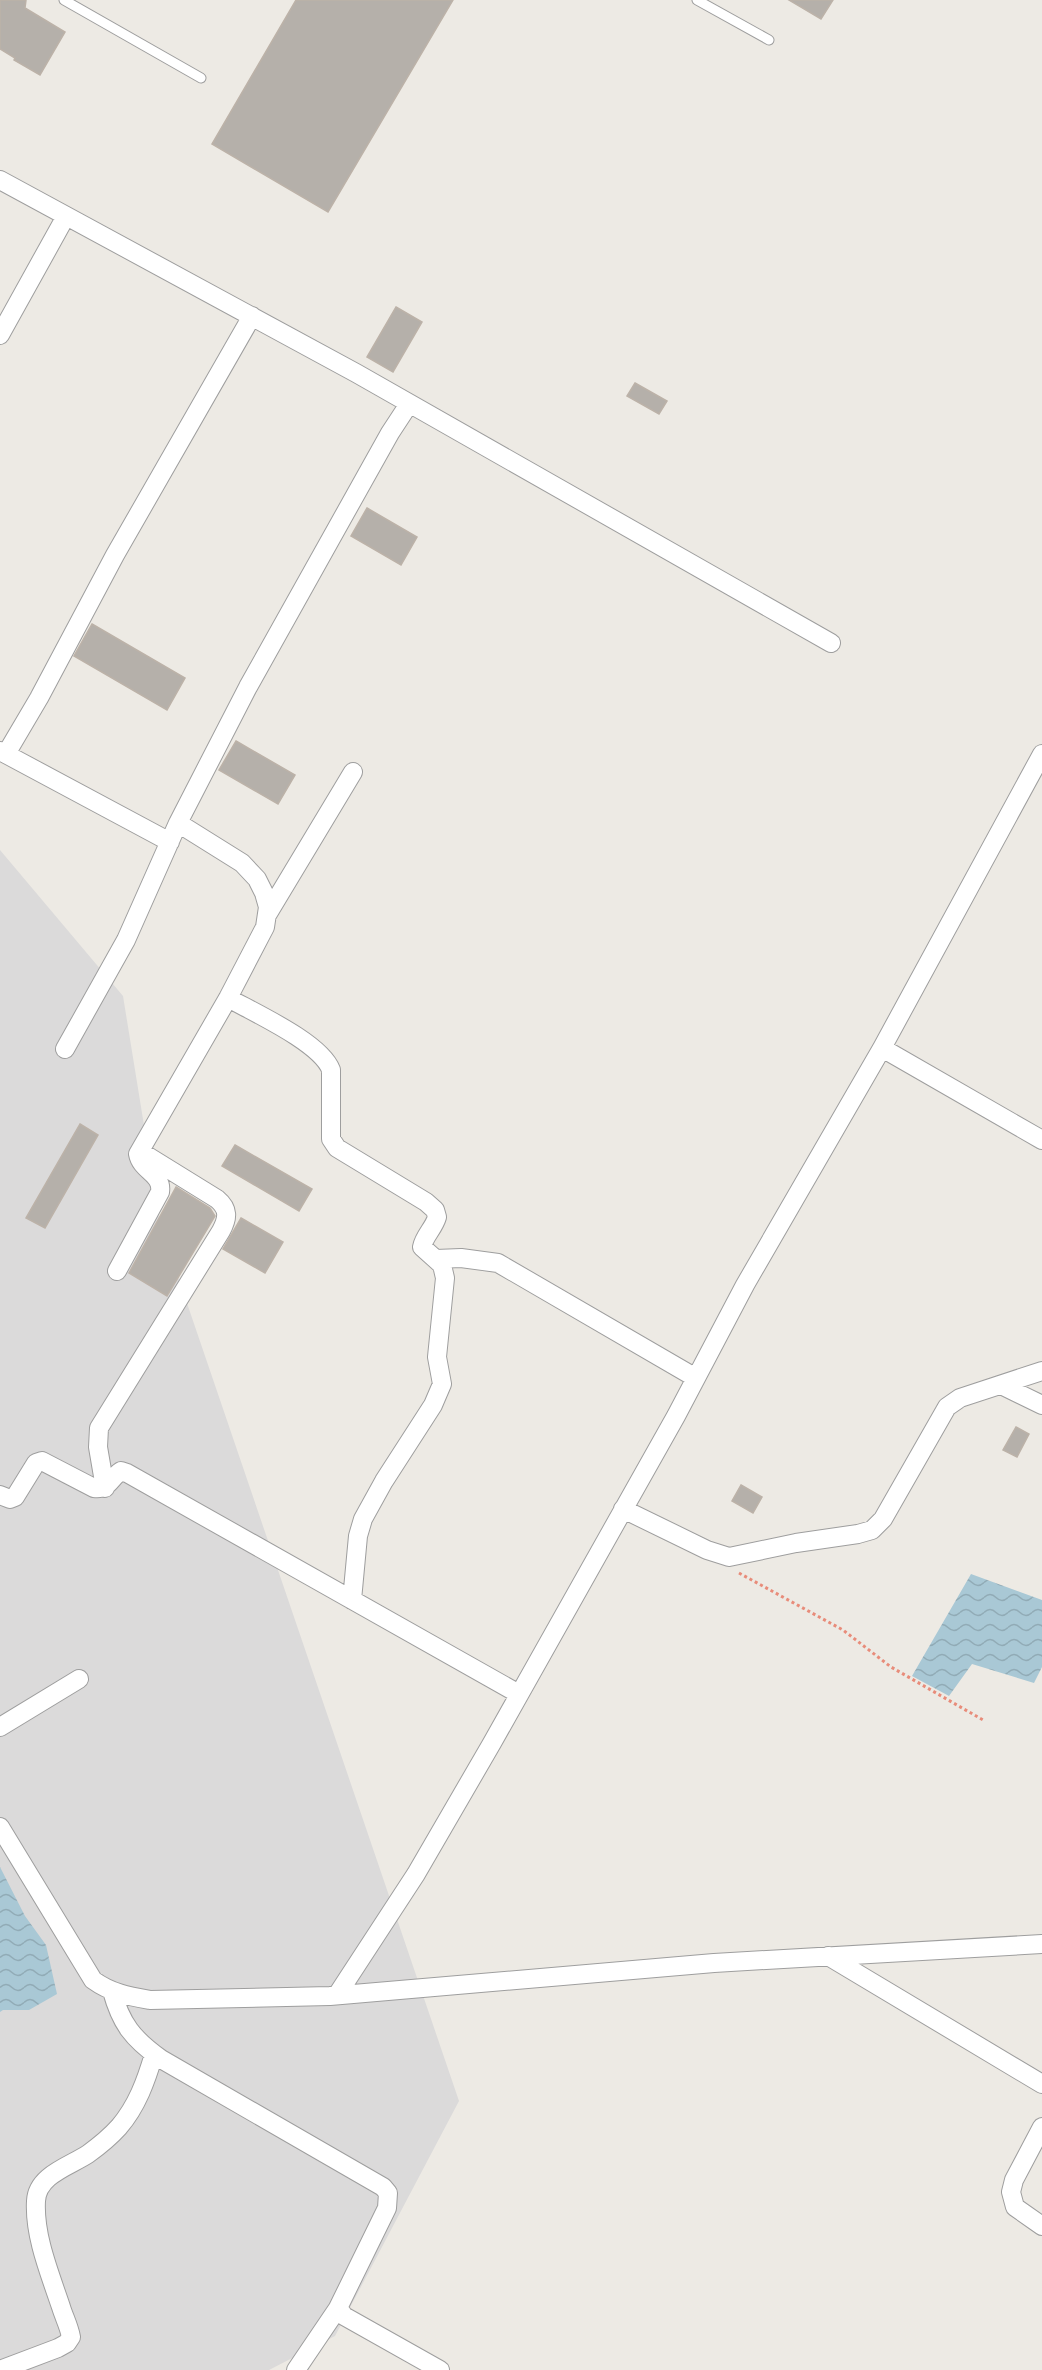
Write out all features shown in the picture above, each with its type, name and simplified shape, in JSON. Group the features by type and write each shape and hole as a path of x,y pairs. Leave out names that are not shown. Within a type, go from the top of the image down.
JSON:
{"street":[{"path":"0,180 252,316 831,643"},
{"path":"0,335 66,216"},
{"path":"170,842 3,753 39,698 115,555 252,316"},
{"path":"65,1049 121,950 178,823 248,687 365,477 409,404"},
{"path":"337,1995 416,1874 519,1694 745,1285 882,1048 1042,754"},
{"path":"267,915 353,772"},
{"path":"117,1271 160,1192 159,1180 140,1162 139,1151 228,998 265,927 267,915 268,907 264,893 257,879 242,863 178,823"},
{"path":"228,998 305,1042 328,1060 332,1080 331,1139 337,1148 426,1202 435,1210 437,1217 435,1224 423,1239 422,1247 442,1265 445,1278 437,1349 442,1384 433,1405 384,1481 363,1519 358,1536 352,1600"},
{"path":"882,1048 1042,1140"},
{"path":"105,1488 98,1447 99,1428 221,1231 226,1217 225,1207 217,1199 139,1151"},
{"path":"436,1259 461,1258 498,1263 696,1377"},
{"path":"623,1509 721,1555 737,1556 872,1530 893,1504 946,1407 960,1398 1042,1371"},
{"path":"1001,1385 1042,1405"},
{"path":"0,1495 10,1499 15,1497 36,1463 42,1461 94,1488 105,1488"},
{"path":"105,1488 116,1474 127,1473 519,1694"},
{"path":"0,1727 80,1679"},
{"path":"0,1827 93,1980 123,1995 159,2000 337,1995 703,1964 1042,1944"},
{"path":"828,1956 1042,2084"},
{"path":"112,1991 126,2029 154,2054 383,2187 388,2193 387,2208 338,2308 296,2370"},
{"path":"0,2370 58,2348 67,2343 71,2337 43,2250 38,2229 36,2197 41,2186 53,2174 86,2155 118,2127 147,2080 154,2054"},
{"path":"1042,2127 1014,2180 1011,2192 1015,2207 1042,2226"},
{"path":"338,2308 344,2316 440,2370"}],"lane":[{"path":"64,0 201,78"},
{"path":"697,0 769,40"}],"path":[{"path":"721,1555 739,1574 843,1630 891,1667 983,1720"}],"shaded area":[{"path":"0,850 123,996 160,1224 459,2101 335,2336 269,2370 0,2370"}],"water":[{"path":"971,1574 1042,1600 1042,1667 1034,1683 972,1664 949,1696 912,1676"},
{"path":"0,1867 25,1916 46,1945 57,1994 29,2010 0,2012"}],"building":[{"path":"0,0 26,0 25,8 65,32 40,75 0,49"},
{"path":"296,0 453,0 328,212 212,144"},
{"path":"789,0 833,0 821,19"},
{"path":"396,307 422,322 393,372 367,357"},
{"path":"635,383 667,401 659,414 627,396"},
{"path":"367,508 417,537 401,565 351,536"},
{"path":"92,624 185,678 167,710 74,656"},
{"path":"236,741 295,775 278,804 219,770"},
{"path":"80,1124 98,1135 45,1228 26,1218"},
{"path":"235,1145 312,1189 299,1211 222,1166"},
{"path":"176,1187 210,1208 215,1216 167,1296 129,1273"},
{"path":"241,1218 283,1242 265,1273 223,1249"},
{"path":"1016,1427 1029,1434 1017,1457 1003,1450"},
{"path":"741,1485 762,1497 753,1513 732,1501"}]}
